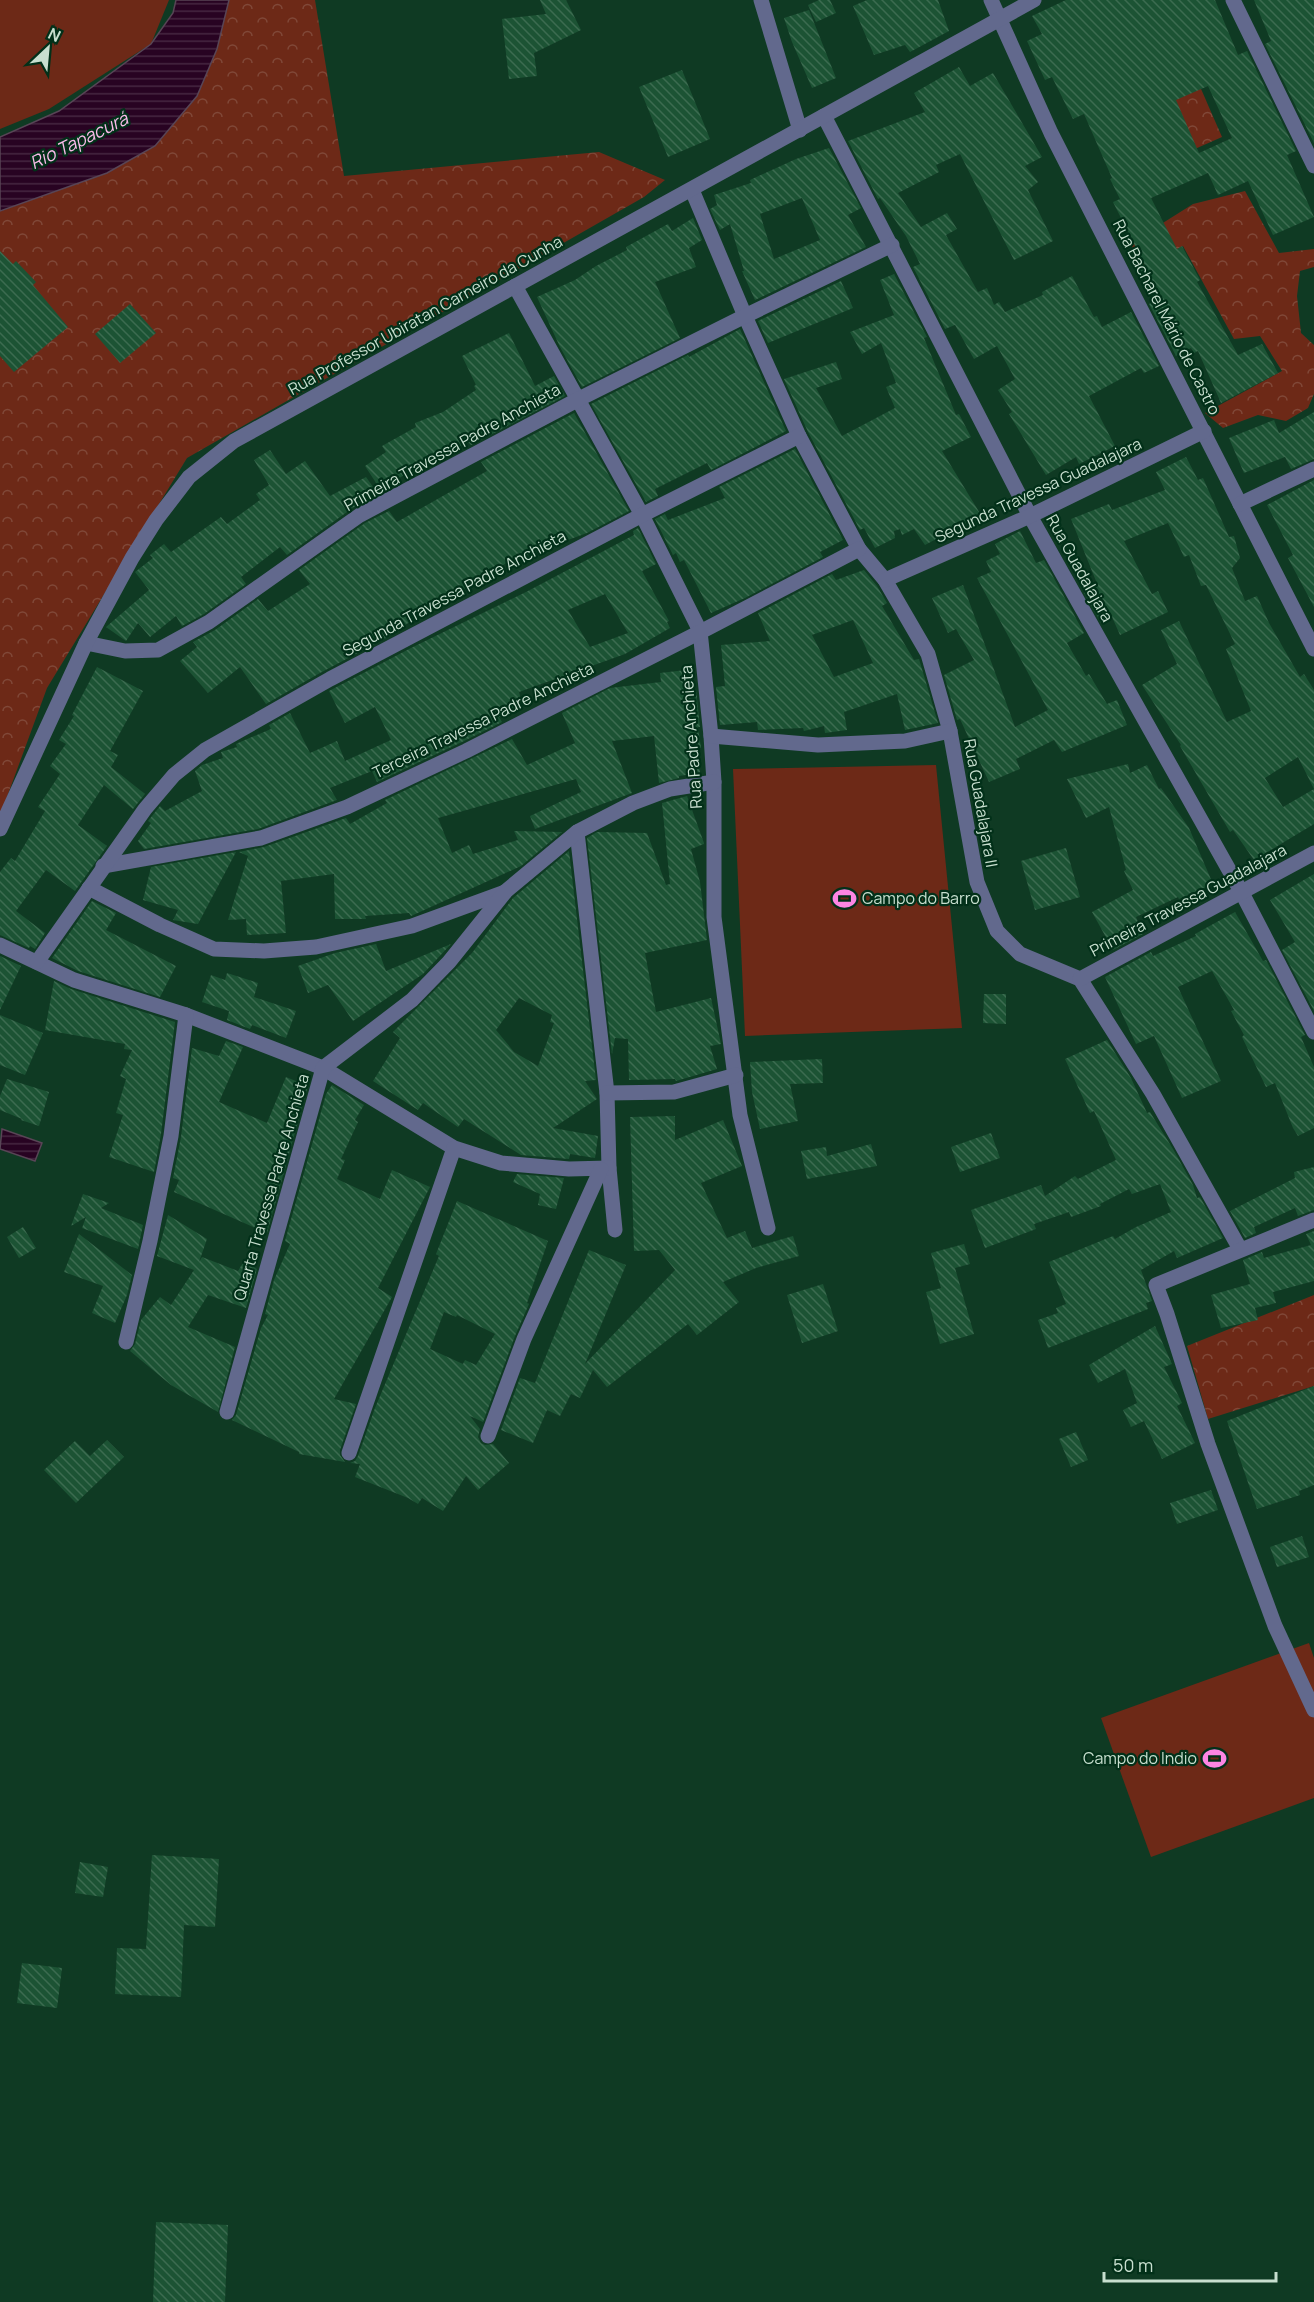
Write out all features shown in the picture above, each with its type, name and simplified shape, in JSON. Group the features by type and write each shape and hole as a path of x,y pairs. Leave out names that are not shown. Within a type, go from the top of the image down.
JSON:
{"street":[{"path":"761,0 800,130"},
{"name":"Rua Bacharel Mário de Castro","path":"991,0 1052,133 1314,649"},
{"name":"Rua Professor Ubiratan Carneiro da Cunha","path":"0,829 86,643 132,558 156,520 189,477 234,441 1034,0"},
{"path":"1233,0 1314,166"},
{"name":"Rua Guadalajara","path":"824,116 1030,516 1242,893 1314,1032"},
{"name":"Rua Guadalajara II","path":"693,189 745,316 799,435 858,549 885,580 928,654 950,731 977,882 996,931 1020,954 1080,979"},
{"path":"745,316 892,245"},
{"name":"Rua Padre Anchieta","path":"515,285 642,515 700,631 714,782 714,917 740,1115 768,1228"},
{"name":"Primeira Travessa Padre Anchieta","path":"86,643 125,651 158,650 209,622 360,515 579,399 745,316"},
{"name":"Segunda Travessa Guadalajara","path":"885,580 1030,516 1204,431"},
{"name":"Segunda Travessa Padre Anchieta","path":"37,962 145,809 174,774 205,750 330,679 799,435"},
{"path":"1240,504 1314,469"},
{"name":"Terceira Travessa Padre Anchieta","path":"103,866 261,838 347,807 466,751 858,549"},
{"path":"711,736 818,745 905,741 950,731"},
{"name":"Quarta Travessa Padre Anchieta","path":"227,1412 322,1068 412,1000 449,962 506,891 577,832 633,803 670,789 714,782"},
{"path":"577,832 607,1092 605,1169 615,1230"},
{"name":"Primeira Travessa Guadalajara","path":"1080,979 1314,853"},
{"path":"89,888 160,925 214,949 264,951 316,947 412,926 506,891"},
{"path":"0,945 74,980 186,1015 322,1068 454,1148 501,1163 569,1169 605,1169"},
{"path":"1080,979 1153,1094 1240,1249"},
{"path":"126,1342 150,1241 171,1136 186,1015"},
{"path":"607,1092 674,1092 736,1075"},
{"path":"349,1453 454,1148"},
{"path":"488,1436 524,1339 605,1169"},
{"path":"1314,1220 1156,1285 1208,1444 1275,1626 1314,1710"}],"green space":[{"path":"0,0 169,0 151,44 49,109 0,129"},
{"path":"229,0 315,0 344,176 599,152 665,180 644,197 187,458 47,688 0,816 0,211 107,173"},
{"path":"1191,66 1222,137 1179,156 1161,104"},
{"path":"1245,191 1279,253 1314,249 1314,267 1300,271 1297,296 1301,333 1314,345 1314,394 1308,408 1286,421 1258,415 1223,428 1205,413 1282,371 1260,336 1234,339 1183,246 1140,270 1131,243 1193,204"},
{"name":"Campo do Barro","path":"936,765 962,1028 745,1036 733,769"},
{"path":"1314,1295 1314,1386 1208,1419 1187,1346"},
{"name":"Campo do Indio","path":"1309,1643 1314,1658 1314,1798 1151,1857 1101,1718"}],"water":[{"name":"Rio Tapacurá","path":"176,0 229,0 217,49 197,96 155,146 107,173 0,211 0,137 59,111 151,44 173,13"},
{"path":"2,1129 42,1143 35,1161 0,1149"}],"building":[{"path":"540,0 566,0 581,30 534,53 537,76 509,79 502,19 546,14"},
{"path":"819,0 830,0 836,13 816,22 808,5"},
{"path":"867,0 938,0 949,31 910,52 905,45 874,55 853,6"},
{"path":"1066,0 1215,0 1238,55 1247,51 1296,151 1287,155 1314,217 1273,235 1248,181 1218,195 1208,173 1151,198 1177,249 1182,246 1200,280 1197,282 1238,355 1262,344 1278,373 1221,403 1198,351 1194,353 1191,348 1176,356 1149,304 1157,300 1140,270 1145,266 1113,202 1120,199 1084,114 1073,119 1052,77 1045,80 1027,41 1042,34 1032,16","holes":["1208,86 1232,138 1199,153 1176,100"]},
{"path":"1254,0 1314,0 1314,143 1265,44 1271,41"},
{"path":"809,10 836,78 812,88 784,18"},
{"path":"959,67 970,86 993,73 1042,157 1025,166 1038,182 1028,190 1053,241 1014,260 960,154 936,165 939,172 898,193 921,227 947,213 957,229 946,235 978,292 987,288 994,305 999,302 1005,312 1043,295 1042,292 1072,276 1094,317 1097,316 1102,327 1131,312 1159,366 1144,373 1141,368 1089,396 1115,446 1079,464 1076,457 1046,475 1009,414 1012,412 998,390 1015,379 997,346 974,359 955,325 945,329 913,267 920,264 906,236 880,198 878,199 848,141 925,112 914,93"},
{"path":"682,70 710,139 668,157 639,87"},
{"path":"829,148 861,208 848,215 866,247 755,300 742,271 744,271 730,224 720,230 710,209 717,205 714,195 751,183 750,180 796,159","holes":["802,198 820,240 774,259 760,214"]},
{"path":"693,218 702,240 689,248 696,267 655,282 680,338 582,387 537,297 575,280 627,250 626,247 668,224 672,231"},
{"path":"0,251 13,264 16,261 36,282 33,285 68,327 14,372 0,356"},
{"path":"894,274 927,337 924,338 956,415 959,414 971,437 942,451 981,515 925,545 914,529 902,535 900,529 894,531 895,538 875,548 864,528 860,530 808,432 784,379 836,362 842,379 816,388 842,436 895,408 886,387 896,383 881,343 862,354 850,332 894,315 880,280"},
{"path":"841,281 853,308 768,343 758,321"},
{"path":"130,304 156,333 120,363 95,334"},
{"path":"740,329 786,431 711,470 707,463 655,489 658,496 646,502 591,404 688,355 689,357"},
{"path":"509,333 535,386 554,376 565,396 471,445 468,442 457,448 455,446 380,489 365,466 386,452 382,446 416,427 415,423 443,412 476,390 474,386 476,385 462,356"},
{"path":"1314,412 1314,459 1291,469 1285,457 1244,473 1229,438 1274,420 1279,433"},
{"path":"574,413 629,511 587,533 508,562 400,628 401,630 266,704 240,667 208,693 180,661 197,647 193,642 215,630 258,599 268,611 310,584 299,570 365,523 389,511 397,522 487,471 481,462"},
{"path":"795,449 843,540 820,552 823,557 711,613 684,560 680,562 676,553 673,555 655,519 665,514 668,520 725,498 719,487"},
{"path":"270,450 286,474 305,461 330,496 366,477 378,494 354,507 287,555 280,547 241,577 246,584 204,614 182,626 176,616 150,637 138,623 126,641 106,627 149,590 135,572 153,558 150,555 164,544 171,552 221,517 227,524 260,500 256,494 269,485 254,460"},
{"path":"1186,457 1198,480 1203,478 1229,537 1234,536 1240,558 1232,568 1245,601 1257,596 1269,623 1300,677 1304,674 1314,690 1314,789 1314,824 1254,860 1233,830 1230,832 1181,745 1142,685 1177,664 1161,630 1179,621 1227,722 1251,711 1226,649 1235,644 1206,585 1201,586 1189,555 1184,557 1168,523 1124,541 1152,594 1158,591 1168,612 1120,635 1112,617 1101,623 1084,593 1098,586 1071,519 1109,504 1112,510 1165,490 1156,472","holes":["1298,757 1314,789 1283,807 1265,778"]},
{"path":"1314,480 1314,607 1288,558 1293,555 1267,505"},
{"path":"638,528 656,564 642,571 669,621 667,622 670,628 625,654 519,692 522,704 499,717 502,722 377,782 372,771 330,788 337,800 258,829 144,849 138,841 151,823 148,821 160,806 165,811 202,791 195,771 202,765 223,758 221,752 237,747 236,744 271,729 269,725 290,713 310,753 337,741 345,761 391,740 375,707 345,723 329,691 526,592 634,535 633,531","holes":["605,594 628,633 590,647 568,610"]},
{"path":"1020,531 1036,563 1044,560 1084,633 1067,643 1086,676 1089,674 1107,704 1117,700 1127,725 1062,752 1054,740 1016,759 1020,769 989,782 960,719 957,720 944,675 974,660 956,629 948,633 932,598 963,585 1015,727 1048,710 977,578 991,572 986,561 1000,554 995,544"},
{"path":"864,570 877,586 887,603 882,606 914,660 919,659 938,723 905,730 897,694 844,712 847,730 825,733 824,726 804,731 803,728 758,730 757,722 720,725 716,687 725,686 721,645 770,641 758,613 832,574 836,580","holes":["853,620 873,663 834,677 812,635"]},
{"path":"97,667 143,691 110,751 118,755 111,767 145,794 133,809 104,785 78,825 107,846 75,891 46,870 16,911 45,933 35,949 30,946 29,948 0,935 0,872 11,858 15,861 45,811 38,807 60,774 50,766 66,744 59,740 74,716 72,715"},
{"path":"686,670 689,690 696,689 701,748 697,748 700,773 679,776 679,778 659,783 654,736 612,741 632,793 535,829 530,816 581,792 576,779 438,818 452,853 469,845 473,854 518,840 514,831 562,832 521,866 411,916 409,913 365,916 366,919 335,919 334,874 281,881 286,933 247,935 246,919 228,920 248,856 239,852 264,847 346,818 350,824 387,803 385,800 512,739 527,765 575,743 562,713 610,688 661,682 660,673"},
{"path":"1128,764 1130,773 1147,765 1159,789 1161,788 1189,828 1213,884 1179,899 1178,897 1136,917 1143,934 1113,950 1092,912 1133,890 1124,871 1126,870 1109,807 1086,818 1067,779"},
{"path":"687,796 704,843 691,849 700,882 707,940 645,953 656,1012 711,998 721,1044 710,1046 717,1069 676,1081 675,1079 629,1080 628,1039 615,1038 612,1054 587,838 597,832 647,833 666,885 670,884 662,803"},
{"path":"1066,848 1080,897 1035,910 1021,861"},
{"path":"569,851 596,1080 585,1081 597,1099 553,1128 598,1136 595,1158 570,1154 569,1159 521,1155 464,1119 458,1127 423,1103 418,1110 373,1081 400,1038 393,1032 472,953 513,898","holes":["519,998 552,1015 550,1022 554,1023 538,1066 514,1052 496,1030"]},
{"path":"236,852 198,924 173,920 178,910 143,900 151,867"},
{"path":"1314,874 1314,1011 1282,950 1295,942 1270,900"},
{"path":"92,901 116,913 106,930 176,966 160,997 78,971 52,958"},
{"path":"1235,912 1263,961 1266,960 1305,1035 1301,1037 1314,1067 1314,1128 1298,1136 1275,1083 1266,1087 1231,1011 1234,1010 1212,971 1178,987 1221,1081 1182,1098 1154,1036 1136,1044 1105,977 1151,952 1153,956 1196,936 1195,934"},
{"path":"376,944 386,971 451,944 423,974 353,1021 328,985 308,993 298,966 335,953"},
{"path":"0,956 21,966 0,1010"},
{"path":"227,973 258,983 254,997 296,1011 286,1038 252,1025 250,1029 227,1020 229,1011 202,1002 211,975 225,980"},
{"path":"54,981 71,989 175,1022 154,1172 109,1157 123,1115 116,1113 126,1079 120,1076 132,1050 124,1049 125,1044 45,1030"},
{"path":"984,994 1006,994 1006,1024 983,1023"},
{"path":"0,1015 43,1033 25,1075 0,1065"},
{"path":"1107,1040 1131,1078 1147,1113 1150,1112 1173,1149 1193,1185 1197,1198 1200,1197 1223,1238 1177,1258 1174,1251 1141,1270 1152,1301 1146,1303 1148,1309 1048,1348 1038,1320 1058,1313 1056,1308 1066,1304 1049,1262 1113,1236 1115,1239 1171,1212 1160,1184 1132,1194 1129,1189 1100,1204 1101,1206 1071,1217 1069,1212 1034,1224 1036,1229 985,1248 971,1210 1041,1185 1045,1196 1075,1176 1078,1179 1116,1160 1094,1111 1090,1113 1065,1059"},
{"path":"226,1041 243,1047 219,1102 267,1123 286,1077 308,1086 267,1233 174,1192 179,1180 173,1178 181,1137 192,1048 219,1056"},
{"path":"822,1059 823,1083 790,1084 798,1121 760,1129 752,1092 750,1062"},
{"path":"7,1079 49,1092 39,1126 0,1110 0,1096"},
{"path":"332,1085 364,1105 355,1120 358,1122 341,1159 345,1160 337,1179 380,1199 392,1170 430,1187 378,1288 392,1297 334,1399 356,1404 340,1450 340,1455 345,1462 299,1454 232,1420 236,1415 261,1328 268,1315 265,1314 274,1280 290,1244 285,1241 326,1094"},
{"path":"675,1116 675,1140 723,1120 742,1166 701,1183 727,1238 745,1231 752,1248 793,1236 799,1256 756,1268 723,1282 739,1302 697,1335 688,1324 607,1387 593,1370 580,1398 571,1394 560,1416 547,1410 533,1443 501,1430 520,1378 535,1383 589,1250 626,1265 585,1364 675,1270 659,1250 634,1251 630,1117"},
{"path":"991,1133 1000,1158 960,1172 951,1147"},
{"path":"871,1144 877,1166 807,1179 801,1151 826,1147 827,1156"},
{"path":"1314,1167 1314,1210 1298,1216 1295,1208 1254,1227 1256,1233 1245,1238 1230,1211 1295,1178 1294,1172"},
{"path":"517,1174 564,1178 556,1209 538,1205 540,1194 513,1182"},
{"path":"83,1194 109,1203 101,1208 143,1225 138,1249 82,1228 86,1217 71,1226"},
{"path":"457,1201 548,1241 527,1303 529,1304 483,1422 470,1416 480,1429 478,1437 481,1443 493,1444 509,1463 478,1490 466,1476 443,1511 422,1498 418,1504 355,1477 360,1464 350,1463 358,1456 375,1408 439,1256 436,1254","holes":["444,1312 456,1317 457,1315 495,1334 476,1365 465,1360 463,1364 430,1349"]},
{"path":"168,1215 207,1239 199,1262 202,1257 238,1271 244,1261 257,1269 246,1308 208,1295 188,1327 235,1347 218,1412 171,1385 130,1351 135,1344 141,1320 160,1297 171,1305 194,1270 157,1256"},
{"path":"23,1227 36,1248 19,1258 7,1237"},
{"path":"1314,1231 1314,1281 1273,1292 1276,1303 1255,1308 1258,1320 1221,1328 1211,1295 1250,1284 1243,1260 1262,1252 1264,1258 1311,1245 1306,1234"},
{"path":"79,1234 132,1275 127,1295 115,1323 92,1313 103,1286 64,1272"},
{"path":"964,1244 970,1264 955,1268 974,1334 940,1344 926,1292 941,1288 931,1253"},
{"path":"823,1284 838,1331 802,1343 787,1295"},
{"path":"1155,1326 1172,1364 1164,1367 1182,1403 1177,1406 1195,1443 1162,1459 1144,1421 1131,1427 1123,1410 1137,1403 1125,1369 1098,1383 1089,1365"},
{"path":"1314,1386 1314,1485 1299,1491 1300,1495 1257,1509 1227,1421"},
{"path":"1076,1432 1088,1460 1071,1467 1059,1439"},
{"path":"107,1440 124,1457 76,1503 44,1470 75,1441 90,1456"},
{"path":"1211,1490 1218,1510 1177,1524 1170,1503"},
{"path":"1302,1536 1309,1557 1277,1567 1270,1547"},
{"path":"152,1855 219,1859 215,1927 184,1925 181,1997 115,1994 117,1948 146,1949"},
{"path":"80,1862 108,1867 103,1897 75,1893"},
{"path":"22,1963 62,1968 57,2008 17,2003"},
{"path":"156,2222 228,2225 225,2302 153,2302"}],"place":[{"name":"Campo do Barro","path":"844,898"},
{"name":"Campo do Indio","path":"1215,1758"}]}
